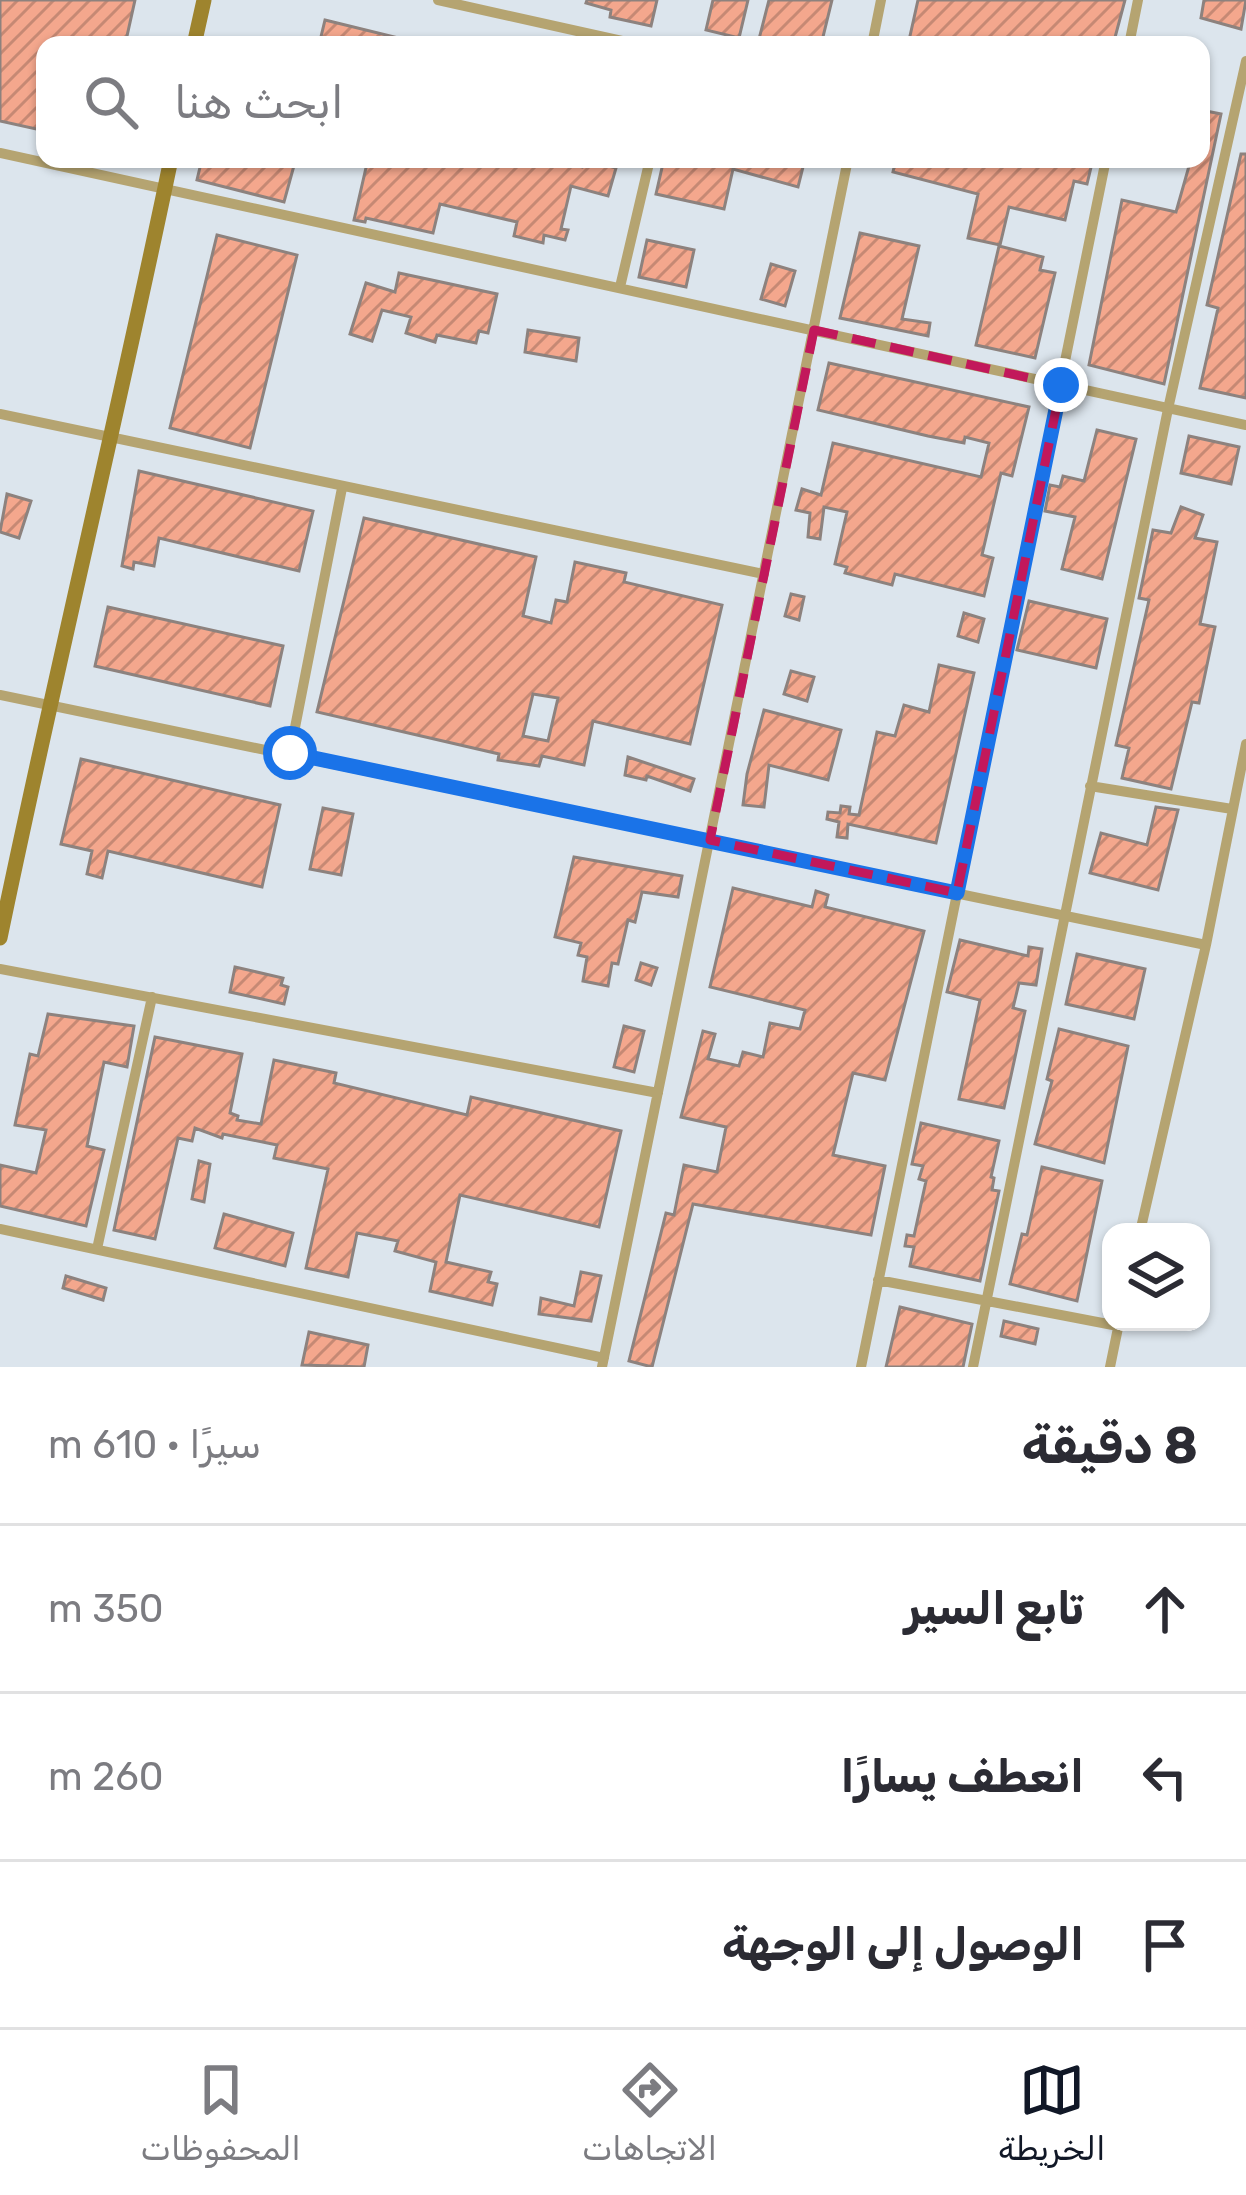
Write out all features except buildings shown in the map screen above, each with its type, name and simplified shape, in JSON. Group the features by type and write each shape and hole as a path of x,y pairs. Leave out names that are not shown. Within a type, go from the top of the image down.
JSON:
{"street":[{"path":"196,36 204,0"},
{"path":"438,0 600,36"},
{"path":"874,36 881,0"},
{"path":"1131,36 1138,0"},
{"path":"973,1367 1168,409 1246,62"},
{"path":"0,153 36,161"},
{"path":"71,168 1246,425"},
{"path":"0,938 169,168"},
{"path":"620,287 648,168"},
{"path":"0,1229 603,1363 846,168"},
{"path":"861,1367 1104,168"},
{"path":"0,414 764,574"},
{"path":"290,753 342,488"},
{"path":"0,695 1206,945"},
{"path":"1142,1223 1246,744"},
{"path":"1090,786 1232,809"},
{"path":"0,969 658,1093"},
{"path":"97,1249 152,998"},
{"path":"878,1280 1102,1321"},
{"path":"1110,1367 1118,1331"}],"highlighted area":[{"path":"814,330 1061,385 957,893 710,840"}],"route":[{"path":"290,753 957,893 1061,385"}]}
